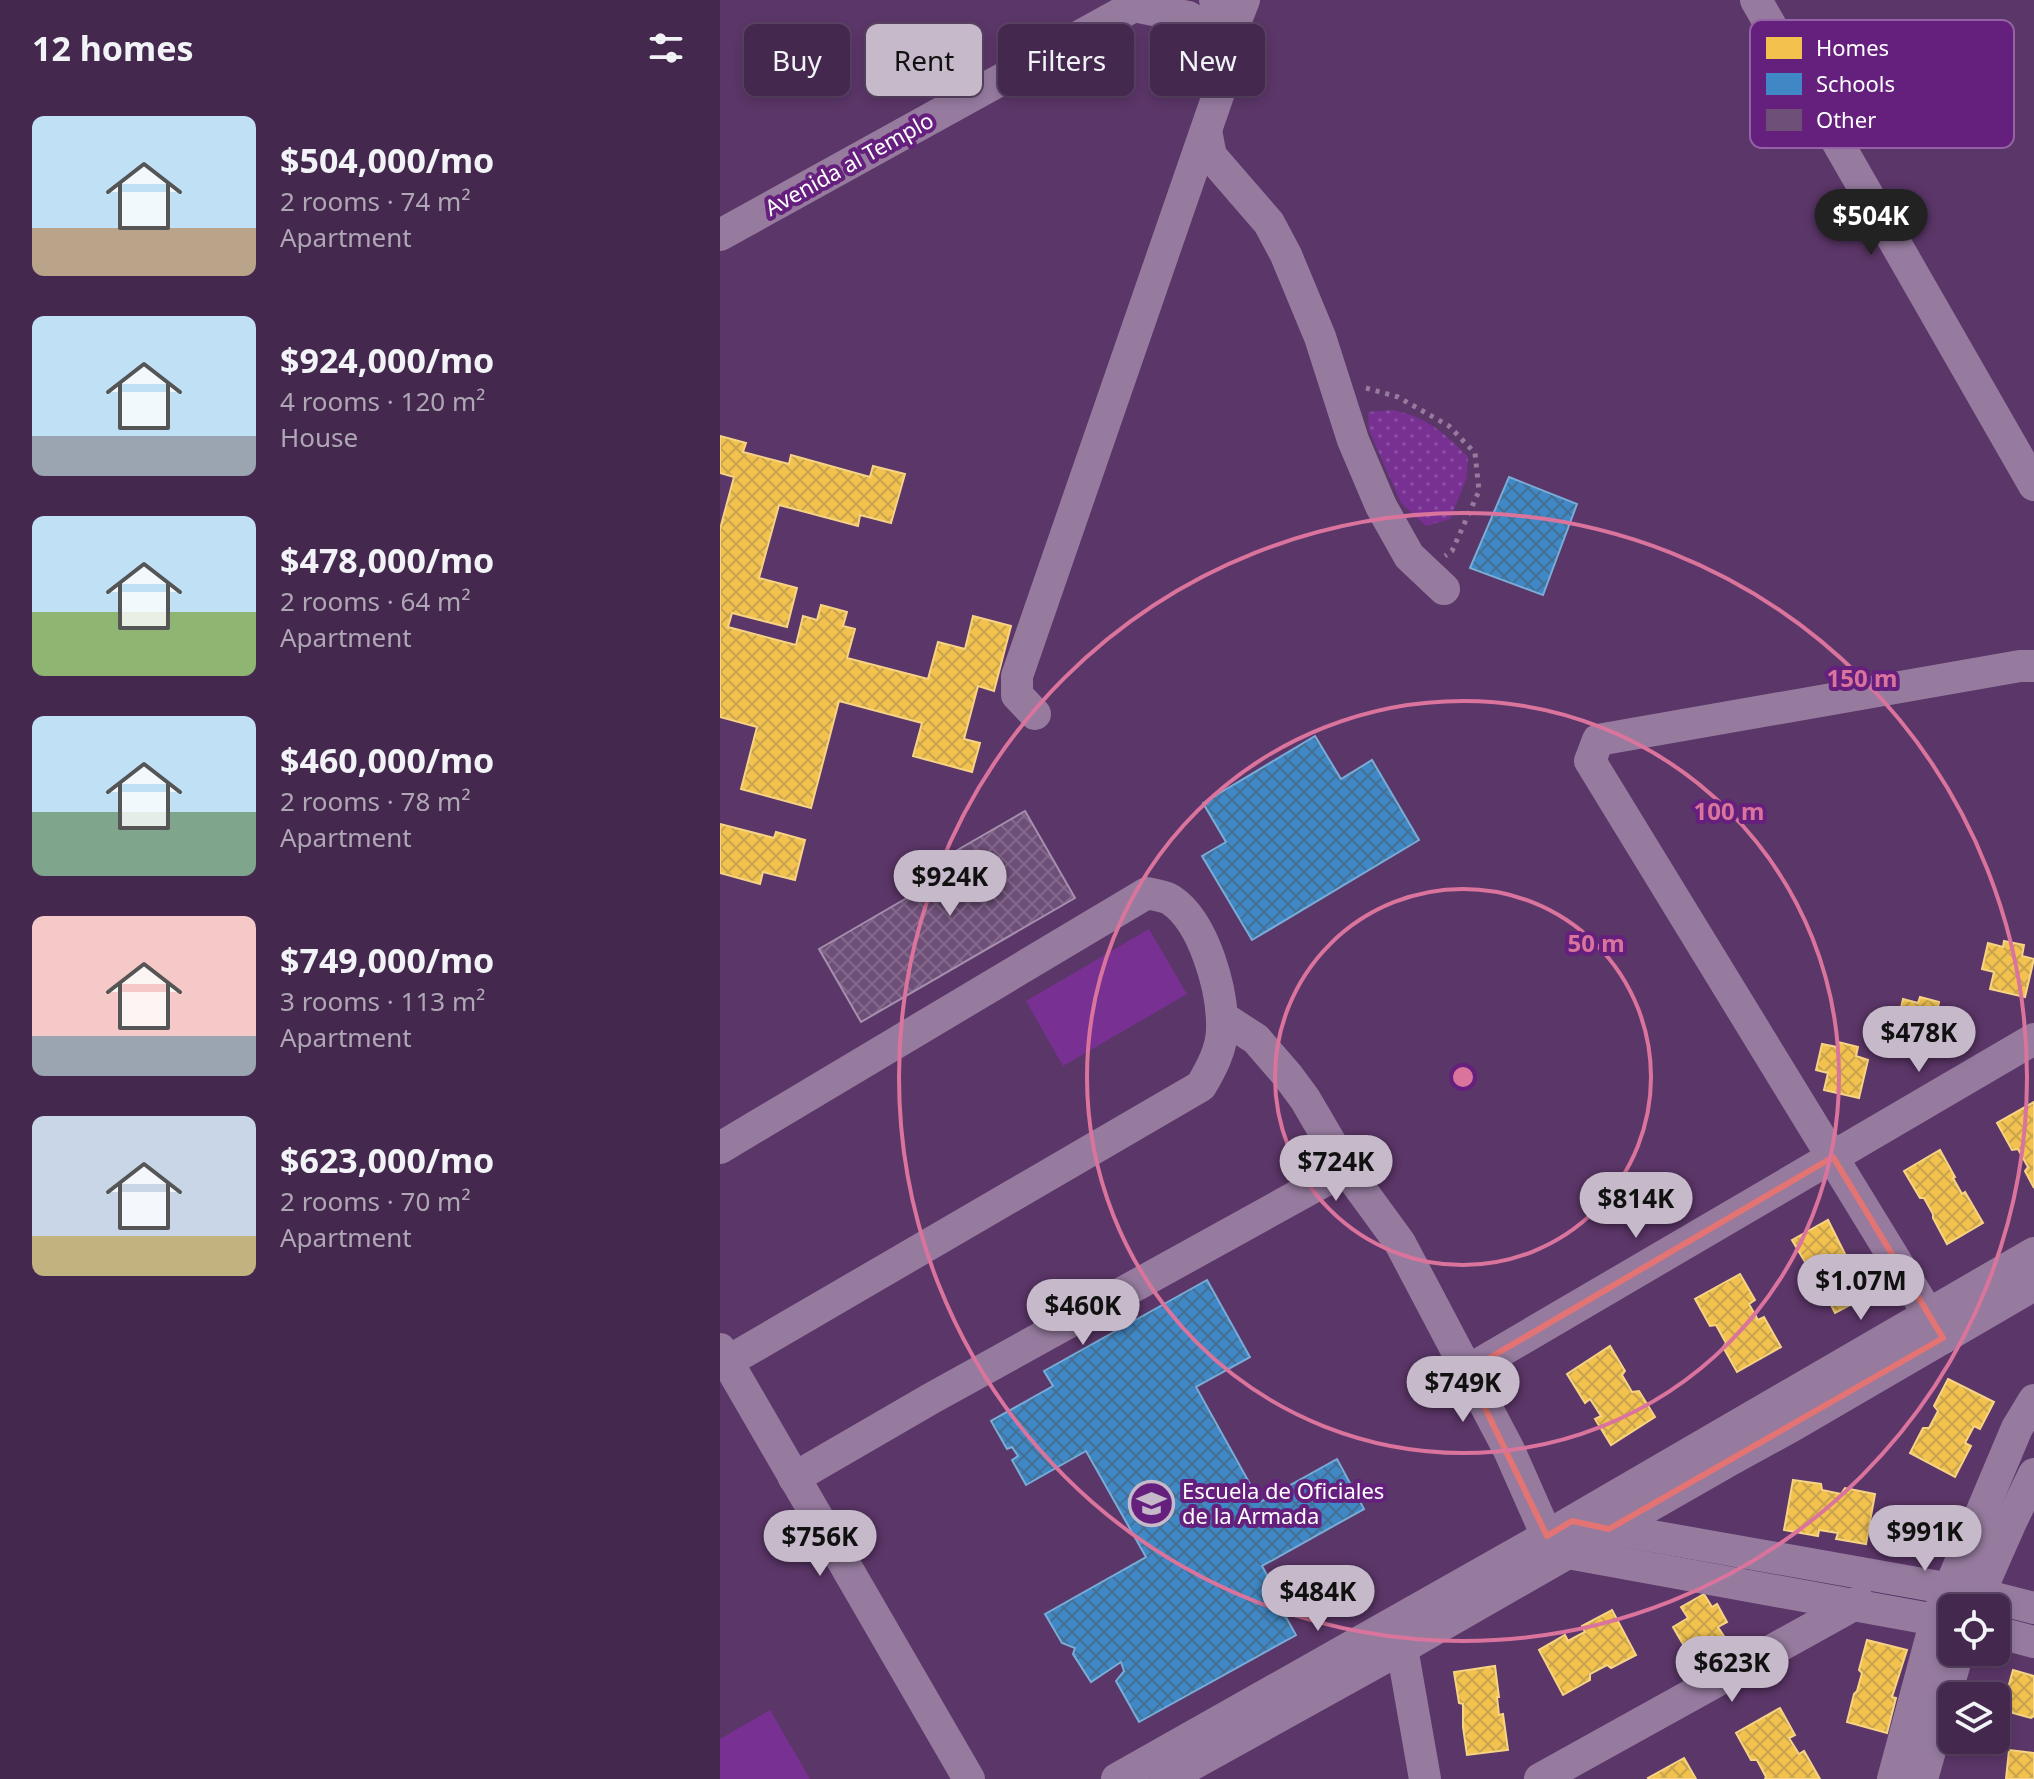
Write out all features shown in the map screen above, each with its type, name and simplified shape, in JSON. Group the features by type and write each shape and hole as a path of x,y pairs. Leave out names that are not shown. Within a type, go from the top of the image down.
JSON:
{"street":[{"path":"1215,0 1222,24"},
{"path":"1235,24 1244,0"},
{"path":"1756,0 1767,20"},
{"path":"1140,3 1201,24"},
{"name":"Avenida al Templo","path":"720,235 1140,3"},
{"path":"1035,714 1017,695 1017,676 1218,96"},
{"path":"1206,131 1211,156 1269,223 1286,255 1320,337 1353,440 1381,506 1409,556 1434,580"},
{"path":"1841,148 2034,485"},
{"path":"1936,1326 1590,761 1598,740 2034,666"},
{"path":"720,1148 1147,893 1170,899 1189,919 1211,963 1223,1031 1216,1058 1201,1086 724,1356 969,1779"},
{"path":"1222,1017 1256,1039 1288,1076 1346,1169 1400,1243 1509,1450 1562,1536 1853,1605 1938,1620"},
{"path":"1467,1371 2034,1039"},
{"path":"794,1478 1346,1169"},
{"path":"1609,1529 1792,1426 2034,1253"},
{"path":"1166,1779 1562,1536 1936,1326 2034,1285"},
{"path":"1967,1594 2017,1428 2034,1400"},
{"path":"1968,1594 2010,1524 2034,1474"},
{"path":"1562,1536 1609,1529 1898,1581 1953,1594"},
{"path":"1540,1779 1898,1581"},
{"path":"2010,1604 2034,1608"},
{"path":"1117,1779 1399,1634"},
{"path":"1399,1634 1425,1779"},
{"path":"2010,1636 2034,1642"},
{"path":"1914,1779 1938,1653"},
{"path":"1914,1779 1953,1666"}],"path":[{"path":"1334,380 1398,397 1449,426 1475,453 1479,491 1452,551 1434,580"}],"highlighted area":[{"path":"1833,1157 1943,1338 1609,1529 1572,1521 1547,1536 1467,1371"}],"shaded area":[{"path":"1392,410 1434,427 1468,457 1466,480 1450,519 1426,526 1401,503 1369,430 1368,412"},
{"path":"1149,929 1187,994 1063,1066 1026,1001"},
{"path":"770,1710 810,1779 720,1779 720,1739"}],"building: Homes":[{"path":"720,436 746,443 743,452 789,464 791,455 870,477 873,466 905,474 891,523 860,515 858,526 779,505 759,578 797,588 787,627 732,613 728,627 796,645 803,616 817,620 821,605 847,612 843,626 855,629 847,658 928,679 938,642 965,649 973,616 1011,626 994,691 978,686 964,739 980,743 972,772 913,756 922,723 839,701 811,808 741,789 757,727 720,717 720,529 734,477 720,473"},
{"path":"720,824 774,838 776,832 805,840 795,880 763,872 760,884 720,873"},
{"path":"2004,941 2024,945 2022,956 2034,959 2025,997 1990,989 1994,972 1982,969 1988,943 2003,947"},
{"path":"1920,997 1939,1002 1937,1012 1949,1015 1940,1054 1905,1045 1909,1028 1897,1025 1903,999 1918,1003"},
{"path":"1838,1042 1858,1047 1856,1056 1868,1060 1859,1098 1824,1090 1828,1073 1816,1070 1822,1044 1837,1047"},
{"path":"2034,1102 2034,1188 2025,1171 2028,1167 2018,1149 2012,1150 1997,1123"},
{"path":"1940,1150 1962,1194 1965,1192 1983,1223 1947,1244 1924,1198 1920,1198 1904,1171"},
{"path":"1828,1220 1850,1264 1853,1262 1871,1294 1835,1313 1812,1268 1808,1267 1792,1240"},
{"path":"1740,1274 1755,1300 1749,1304 1758,1320 1764,1317 1781,1347 1737,1372 1723,1347 1726,1343 1716,1325 1710,1326 1695,1299"},
{"path":"1610,1346 1625,1371 1622,1375 1632,1392 1639,1391 1655,1417 1611,1445 1595,1419 1601,1416 1590,1399 1585,1403 1567,1374"},
{"path":"1948,1379 1994,1402 1980,1429 1974,1426 1965,1443 1971,1446 1955,1477 1910,1453 1923,1428 1929,1428 1938,1411 1934,1406"},
{"path":"1793,1480 1821,1484 1822,1490 1841,1494 1845,1488 1875,1494 1866,1544 1836,1539 1838,1533 1819,1530 1818,1536 1784,1530"},
{"path":"1704,1594 1712,1607 1717,1604 1727,1622 1718,1627 1725,1638 1691,1658 1673,1627 1688,1618 1681,1607"},
{"path":"1612,1610 1636,1655 1611,1668 1607,1665 1590,1674 1590,1680 1563,1695 1539,1650 1565,1635 1568,1641 1585,1632 1582,1626"},
{"path":"1867,1640 1907,1650 1892,1697 1896,1698 1887,1733 1847,1722 1862,1673 1859,1670"},
{"path":"1495,1666 1499,1715 1503,1714 1508,1750 1467,1755 1463,1704 1459,1703 1454,1672"},
{"path":"2013,1670 2034,1676 2034,1716 2031,1718 2010,1712 2010,1682"},
{"path":"1780,1708 1795,1735 1789,1738 1799,1754 1804,1751 1820,1779 1765,1779 1757,1760 1751,1760 1736,1733"},
{"path":"2010,1750 2034,1753 2034,1779 2006,1779"},
{"path":"1684,1758 1696,1779 1648,1778"}],"building: Schools":[{"path":"1509,477 1577,504 1543,595 1470,568"},
{"path":"1315,736 1341,779 1372,760 1419,840 1252,940 1202,856 1226,842 1203,803"},
{"path":"1207,1280 1250,1357 1196,1387 1260,1502 1337,1459 1364,1509 1262,1566 1276,1591 1295,1581 1300,1591 1278,1603 1296,1635 1139,1722 1116,1681 1124,1671 1121,1662 1091,1682 1073,1654 1075,1648 1062,1643 1045,1614 1146,1557 1086,1451 1026,1485 1012,1460 1018,1456 1012,1447 1007,1449 991,1421 1053,1386 1044,1371"}],"building: Other":[{"path":"1025,811 1075,898 861,1022 819,949 948,874 940,860"}],"place":[{"name":"Escuela de Oficiales de la Armada","path":"1151,1504"}]}
